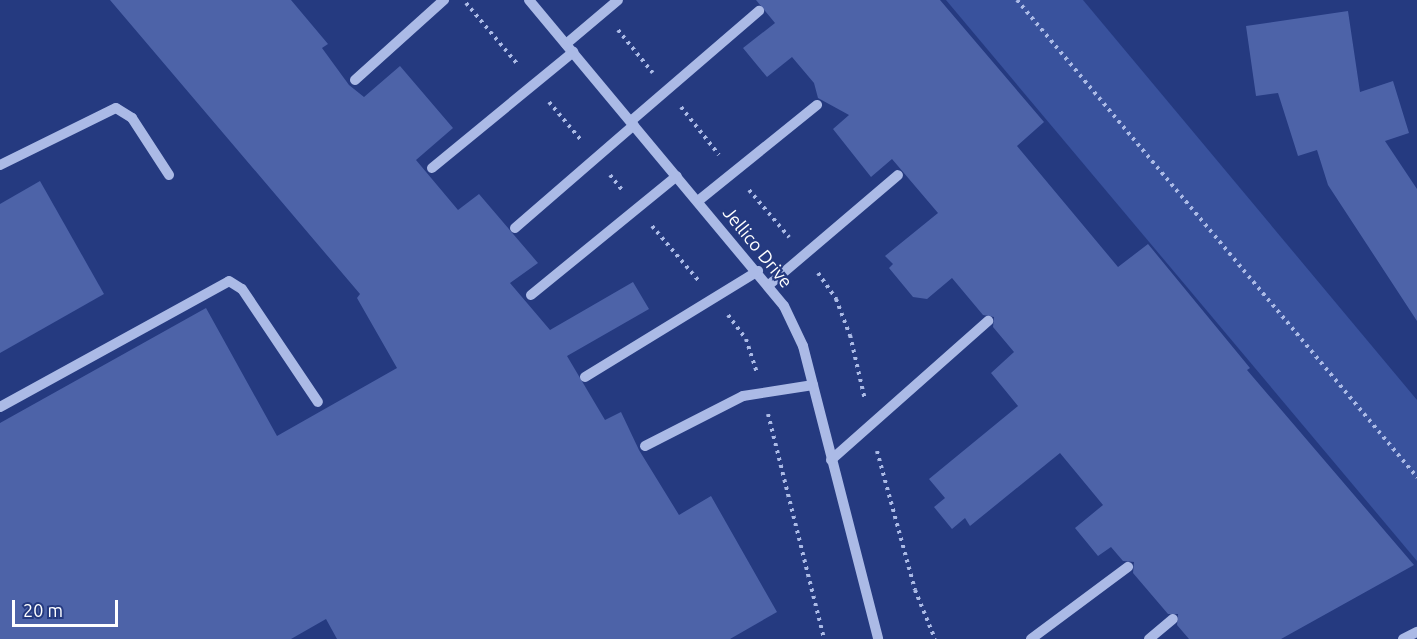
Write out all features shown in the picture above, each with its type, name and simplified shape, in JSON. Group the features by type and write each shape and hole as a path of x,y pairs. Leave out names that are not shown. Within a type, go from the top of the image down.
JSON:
{"street":[{"path":"355,80 444,0"},
{"name":"Jellico Drive","path":"529,0 770,284 803,346 878,639"},
{"path":"432,168 570,48 618,0"},
{"path":"515,228 759,11"},
{"path":"698,201 817,105"},
{"path":"0,165 116,108 132,118 169,175"},
{"path":"770,284 898,175"},
{"path":"531,295 677,176"},
{"path":"585,377 758,271"},
{"path":"0,407 229,281 242,289 318,402"},
{"path":"831,459 988,321"},
{"path":"645,446 743,396 813,385"},
{"path":"1031,639 1128,567"},
{"path":"1149,639 1173,620"},
{"path":"1403,639 1417,632"}],"path":[{"path":"1017,0 1417,477"}],"shaded area":[{"path":"946,0 1083,0 1417,400 1417,561"}],"building":[{"path":"110,0 291,0 328,44 322,48 349,85 364,97 400,66 453,128 416,160 458,210 479,194 538,263 510,283 550,330 633,282 649,309 567,356 605,420 621,412 639,450 679,515 711,496 777,612 730,639 337,639 326,619 291,639 0,639 0,423 206,308 277,436 397,368 357,298 360,294"},
{"path":"756,0 940,0 1044,122 1017,146 1118,267 1148,244 1250,368 1247,370 1414,565 1281,639 1189,639 1177,625 1178,614 1168,614 1133,573 1134,562 1123,561 1111,547 1098,556 1075,528 1103,505 1060,453 970,526 965,518 952,529 934,507 945,498 929,479 1018,406 991,373 1014,352 993,327 994,317 983,315 952,278 927,299 913,297 889,268 893,264 885,256 938,213 892,159 871,177 833,129 849,115 818,98 814,83 792,57 767,77 743,48 775,23"},
{"path":"1348,11 1360,92 1393,81 1409,133 1385,141 1417,189 1417,321 1328,185 1317,150 1298,156 1278,93 1256,96 1246,26"},
{"path":"40,181 104,294 0,353 0,204"}]}
